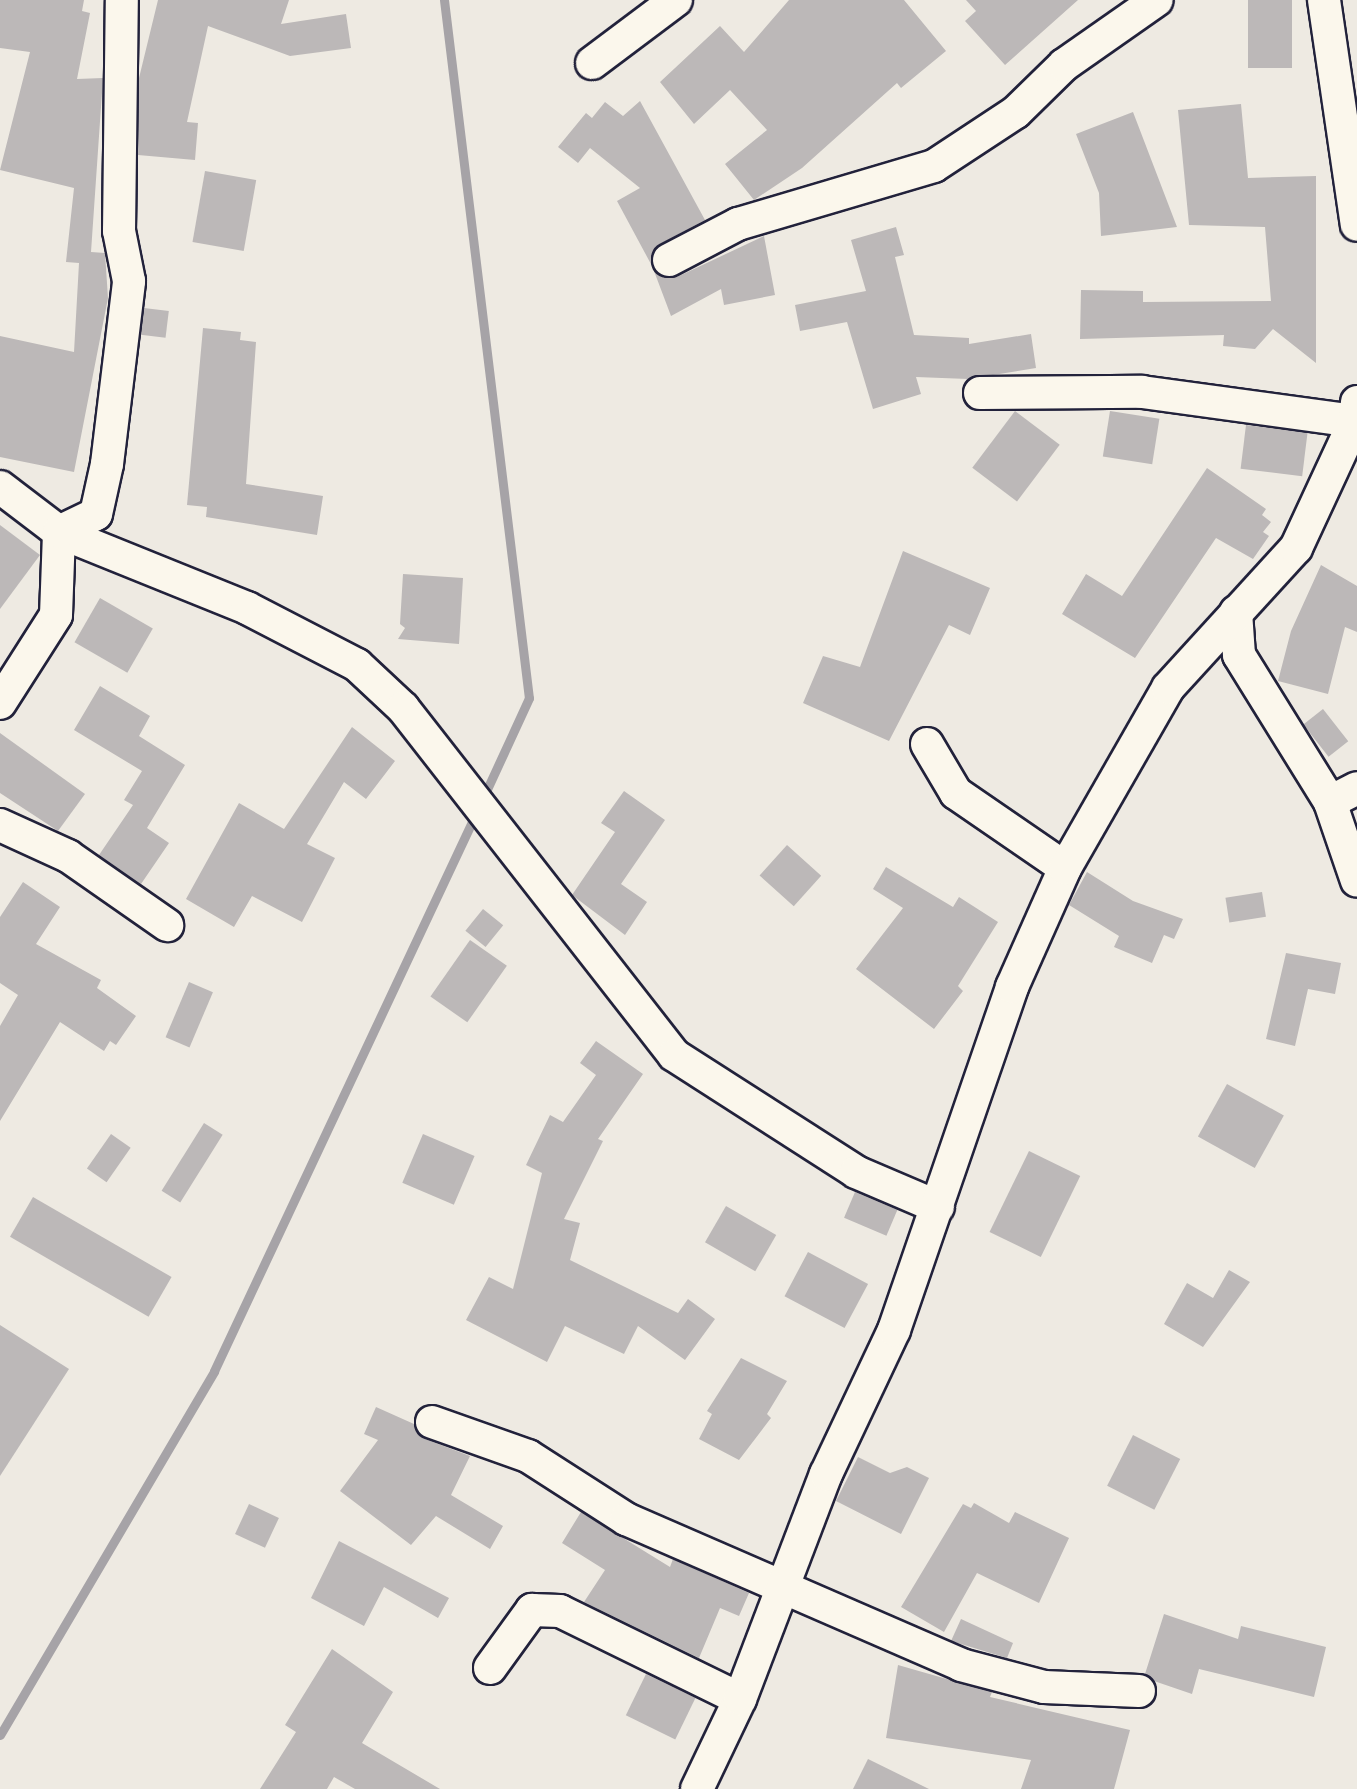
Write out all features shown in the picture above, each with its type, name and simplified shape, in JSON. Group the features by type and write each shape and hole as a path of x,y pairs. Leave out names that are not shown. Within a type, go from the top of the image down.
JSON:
{"street":[{"path":"59,532 96,514 126,345 129,281 119,231 122,0"},
{"path":"592,63 676,0"},
{"path":"669,260 738,224 934,166 1016,112 1064,65 1157,0"},
{"path":"1324,0 1343,70 1357,225"},
{"path":"697,1789 740,1699 826,1474 894,1330 1012,987 1065,868 1168,688 1296,548 1356,412 1142,392 980,393"},
{"path":"0,487 59,532 247,608 357,665 402,708 674,1055 856,1172 938,1207"},
{"path":"0,703 56,615 59,532"},
{"path":"1236,612 1239,655 1344,795 1357,881"},
{"path":"927,744 956,793 1065,868"},
{"path":"0,825 68,856 167,925"},
{"path":"432,1422 528,1456 626,1519 735,1571 785,1584 961,1665 1044,1687 1139,1691"},
{"path":"490,1668 532,1610 560,1611 740,1699"}],"building":[{"path":"0,0 84,0 82,11 90,13 77,79 103,78 91,252 105,253 108,298 74,472 0,457 0,336 74,352 79,263 66,262 74,188 0,170 30,52 0,48"},
{"path":"158,0 289,0 281,24 346,14 351,48 290,56 208,26 187,122 198,123 195,160 138,155 139,78"},
{"path":"789,0 904,0 946,51 901,88 897,83 802,168 754,200 725,164 767,130 730,90 694,124 660,82 720,26 744,52"},
{"path":"966,0 1078,0 1005,65 965,21 976,11"},
{"path":"1248,0 1292,0 1292,68 1248,68"},
{"path":"640,101 705,220 660,244 652,266 617,201 640,188 590,148 578,163 558,147 586,113 592,118 605,102 623,116"},
{"path":"1241,104 1248,178 1316,176 1316,363 1273,329 1255,349 1223,346 1224,335 1080,339 1081,290 1143,291 1143,302 1271,301 1265,227 1189,225 1178,110"},
{"path":"1133,112 1177,227 1101,236 1099,193 1076,134"},
{"path":"205,171 256,180 244,251 192,242"},
{"path":"896,227 904,255 895,257 914,335 969,338 969,344 1031,334 1036,368 968,379 916,377 921,394 873,409 847,322 800,331 795,305 866,291 851,240"},
{"path":"764,236 775,295 724,305 721,289 671,316 654,271 677,277"},
{"path":"144,308 169,311 166,338 141,335"},
{"path":"203,328 241,332 240,340 256,342 246,484 323,496 317,535 206,517 207,507 187,505"},
{"path":"1015,411 1060,445 1017,501 972,468"},
{"path":"1110,411 1159,419 1152,464 1103,456"},
{"path":"1246,425 1308,433 1302,476 1241,469"},
{"path":"1207,468 1266,509 1262,515 1271,522 1263,532 1269,536 1253,559 1216,538 1135,658 1062,614 1086,574 1122,596"},
{"path":"0,525 40,555 0,609"},
{"path":"903,551 990,588 970,635 949,625 889,741 803,703 823,656 860,667"},
{"path":"1321,565 1357,586 1357,632 1345,627 1328,694 1278,681 1291,631"},
{"path":"403,574 463,578 459,644 398,639 405,628 400,624"},
{"path":"100,598 153,628 127,673 75,642"},
{"path":"100,686 150,716 139,736 185,765 147,828 169,843 141,884 99,855 133,805 124,800 142,771 74,730"},
{"path":"1323,709 1348,741 1329,757 1303,724"},
{"path":"352,727 395,761 366,799 344,782 307,844 335,858 302,922 252,896 234,927 186,899 239,803 284,829"},
{"path":"0,733 85,794 58,831 0,793"},
{"path":"624,791 665,820 621,884 647,902 625,935 572,895 615,832 601,823"},
{"path":"787,845 821,876 794,906 760,875"},
{"path":"886,867 953,907 959,897 998,922 958,986 963,991 934,1029 856,969 903,908 873,889"},
{"path":"1087,872 1133,901 1183,919 1174,939 1164,935 1152,963 1114,947 1119,936 1069,905"},
{"path":"23,882 60,907 36,944 101,980 97,988 136,1016 116,1045 110,1041 104,1051 60,1022 0,1121 0,1026 18,995 0,983 0,917"},
{"path":"1262,892 1266,917 1229,922 1225,898"},
{"path":"483,909 503,925 486,947 465,931"},
{"path":"470,940 507,966 467,1022 430,997"},
{"path":"1286,953 1341,963 1335,994 1308,989 1295,1046 1266,1039"},
{"path":"189,982 213,992 189,1047 166,1037"},
{"path":"596,1041 643,1074 598,1139 603,1141 564,1219 580,1223 570,1260 678,1313 688,1299 715,1319 685,1360 638,1326 624,1354 565,1326 547,1362 466,1320 489,1277 513,1289 542,1173 526,1165 550,1115 563,1122 596,1075 580,1063"},
{"path":"1227,1084 1284,1116 1255,1168 1198,1136"},
{"path":"204,1123 223,1135 180,1203 162,1191"},
{"path":"111,1134 131,1148 107,1182 87,1168"},
{"path":"423,1134 475,1156 454,1205 402,1183"},
{"path":"1029,1151 1080,1176 1041,1257 990,1232"},
{"path":"855,1192 897,1210 886,1236 844,1218"},
{"path":"33,1197 172,1277 149,1317 10,1237"},
{"path":"726,1206 776,1235 755,1271 705,1242"},
{"path":"808,1252 868,1284 845,1328 785,1296"},
{"path":"1229,1270 1250,1282 1203,1347 1164,1324 1187,1283 1213,1298"},
{"path":"0,1325 69,1369 0,1476"},
{"path":"741,1358 787,1381 767,1414 771,1418 739,1460 699,1439 712,1414 707,1411"},
{"path":"376,1407 414,1424 425,1439 470,1456 451,1495 503,1526 490,1549 436,1516 411,1545 340,1491 378,1440 364,1434"},
{"path":"1133,1435 1180,1459 1154,1510 1107,1486"},
{"path":"858,1457 890,1473 907,1467 929,1478 901,1534 836,1501"},
{"path":"974,1503 1009,1523 1015,1512 1069,1538 1039,1603 977,1573 944,1632 901,1607 963,1504 971,1508"},
{"path":"249,1504 279,1518 265,1548 235,1534"},
{"path":"581,1512 670,1567 673,1559 749,1593 739,1616 720,1608 699,1658 584,1602 605,1570 562,1543"},
{"path":"339,1541 449,1598 438,1618 384,1587 364,1626 311,1598"},
{"path":"1164,1614 1238,1639 1241,1626 1326,1647 1314,1697 1199,1669 1192,1694 1154,1681 1145,1674"},
{"path":"961,1619 1013,1643 1007,1658 951,1641"},
{"path":"332,1649 393,1692 362,1743 440,1789 355,1789 334,1777 327,1789 260,1789 296,1732 285,1725"},
{"path":"898,1665 992,1692 990,1697 1130,1730 1114,1789 1021,1789 1031,1760 886,1738"},
{"path":"646,1674 695,1698 675,1739 626,1715"},
{"path":"868,1759 929,1789 853,1789"}],"waterway":[{"path":"444,0 529,698 483,798"},
{"path":"0,1735 214,1371 477,811"}]}
